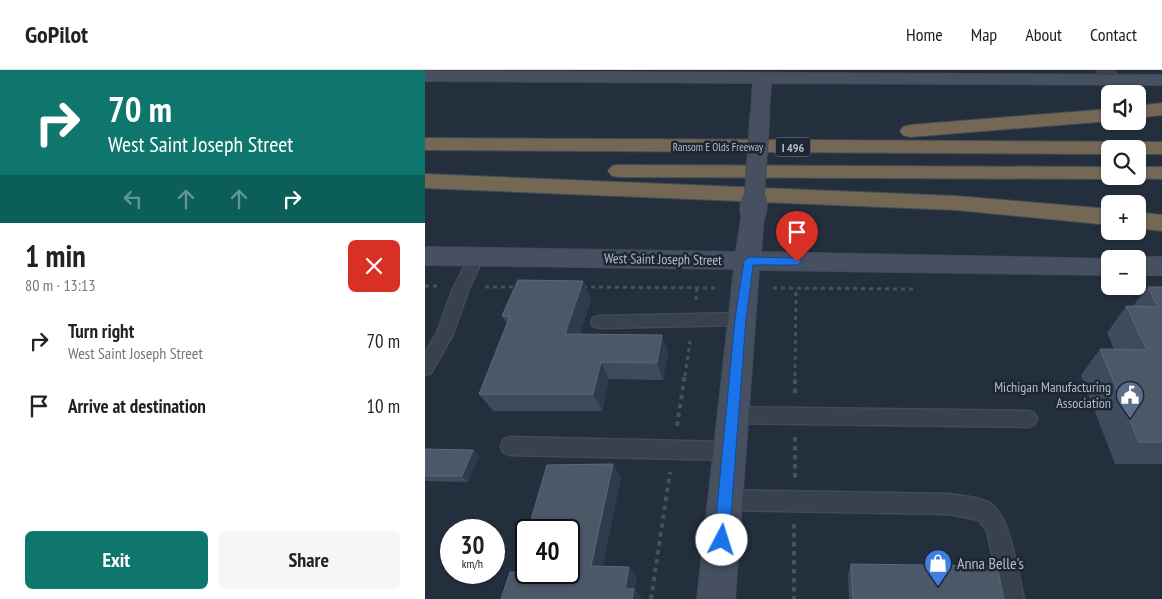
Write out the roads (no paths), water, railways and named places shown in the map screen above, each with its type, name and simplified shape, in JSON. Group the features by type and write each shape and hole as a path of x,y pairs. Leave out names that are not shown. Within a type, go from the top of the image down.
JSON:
{"highway":[{"path":"1146,111 1162,109"},
{"path":"466,144 640,137 857,135 1101,116"},
{"name":"Ransom E Olds Freeway","path":"425,144 1162,148"},
{"name":"Ransom E Olds Freeway","path":"425,170 1101,173"},
{"path":"1146,173 1162,173"},
{"path":"425,181 956,203 1101,216"},
{"path":"1146,221 1162,223"}],"main road":[{"path":"425,76 762,78 959,74 1109,75 1162,80"},
{"path":"717,599 732,415 753,213 762,78"},
{"name":"West Saint Joseph Street","path":"425,256 477,256 747,275 1101,266"},
{"path":"1146,266 1162,266"}],"lane":[{"path":"425,368 445,334 462,286 477,256"},
{"path":"599,322 741,319"},
{"path":"732,415 1028,418"},
{"path":"510,446 729,450"},
{"path":"725,500 949,504 985,511 996,526 1013,599"}],"place":[{"name":"Michigan Manufacturing Association","path":"1130,419"},
{"name":"Anna Belle's","path":"938,587"}]}
